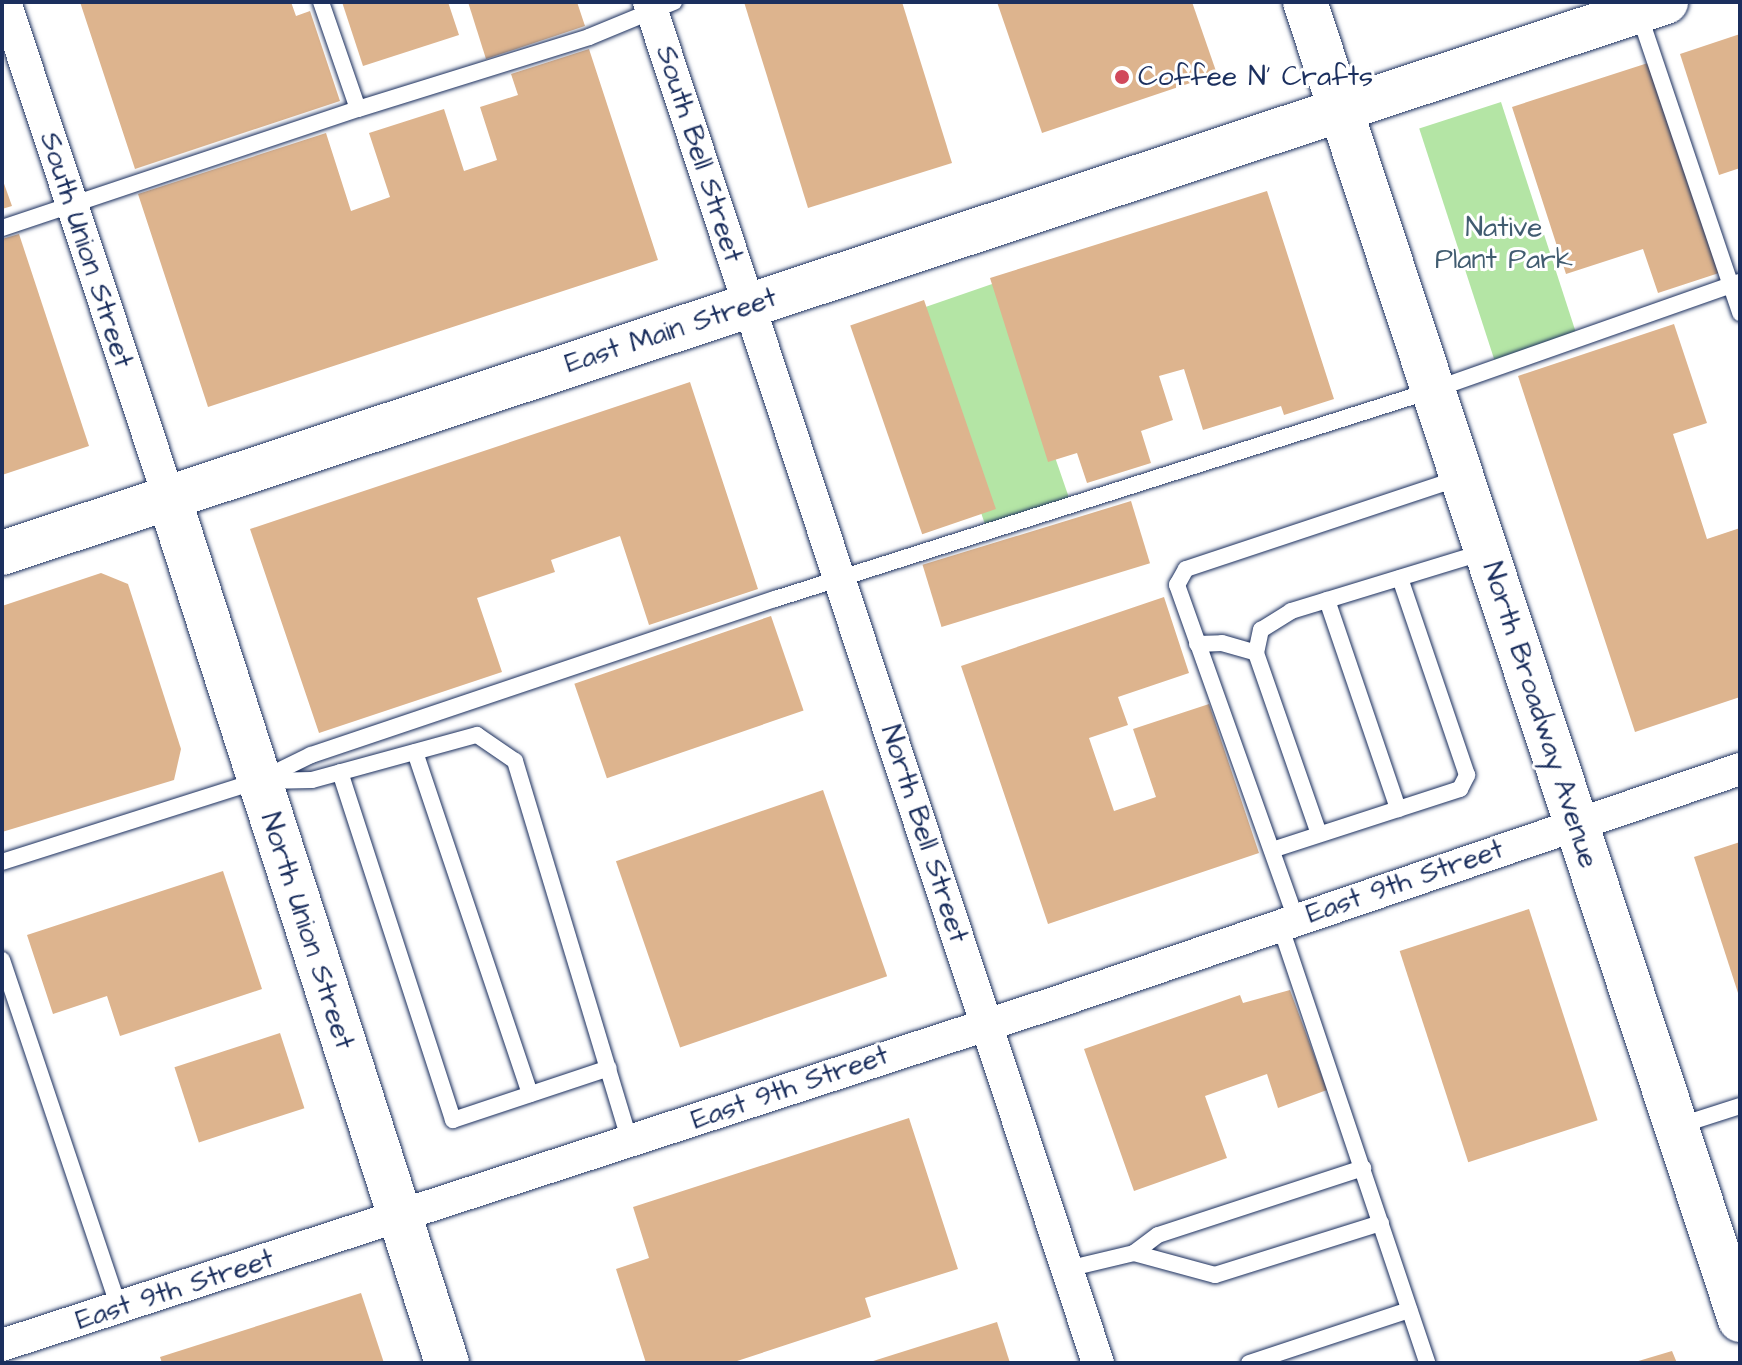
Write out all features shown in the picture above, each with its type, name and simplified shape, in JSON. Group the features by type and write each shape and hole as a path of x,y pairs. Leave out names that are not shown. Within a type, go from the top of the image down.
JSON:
{"street":[{"name":"South Union Street","path":"5,2 169,498"},
{"name":"North Broadway Avenue","path":"1305,2 1740,1320"},
{"name":"South Bell Street","path":"658,5 749,306"},
{"name":"East Main Street","path":"2,553 1652,7"},
{"name":"North Bell Street","path":"749,306 1098,1363"},
{"name":"North Union Street","path":"169,498 447,1363"},
{"name":"East 9th Street","path":"2,1345 400,1219 1740,769"}],"lane":[{"path":"321,2 358,109"},
{"path":"2,228 358,109 589,37 658,5"},
{"path":"1652,7 1735,283 1740,313"},
{"path":"2,862 258,781 311,755 1241,447 1433,390 1735,283"},
{"path":"1427,1363 1363,1168 1288,922 1272,850 1177,585 1186,569 1462,477"},
{"path":"1319,834 1256,653 1261,630 1291,611 1486,552"},
{"path":"1272,850 1460,789 1467,775 1400,578"},
{"path":"1327,600 1398,809"},
{"path":"1197,644 1222,643 1256,653"},
{"path":"258,781 312,780 477,735 515,761 630,1142"},
{"path":"415,752 530,1094"},
{"path":"340,772 453,1120 609,1068"},
{"path":"2,960 119,1307"},
{"path":"1676,1127 1740,1106"},
{"path":"1067,1269 1134,1253 1158,1235 1363,1168"},
{"path":"1134,1253 1215,1275 1381,1223"},
{"path":"1249,1363 1409,1310"}],"green space":[{"name":"Native Plant Park","path":"1501,102 1580,345 1498,372 1419,129"},
{"path":"995,283 1072,507 989,536 912,312"}],"building":[{"path":"80,2 291,2 296,16 310,11 340,101 135,169"},
{"path":"342,2 448,2 459,35 363,66"},
{"path":"468,2 577,2 585,26 486,59"},
{"path":"744,2 902,2 952,163 808,208"},
{"path":"997,2 1192,2 1217,74 1042,133"},
{"path":"1740,34 1740,168 1719,175 1680,54"},
{"path":"589,49 658,260 208,407 138,194 326,133 351,211 390,197 369,133 444,109 464,171 497,160 480,107 518,95 511,74"},
{"path":"1651,62 1719,273 1658,293 1643,249 1566,274 1512,107"},
{"path":"2,178 12,206 2,209"},
{"path":"1267,191 1334,399 1284,415 1281,406 1203,430 1184,369 1159,376 1173,420 1141,431 1151,463 1087,483 1077,453 1048,462 990,278"},
{"path":"19,234 89,446 2,475 2,239"},
{"path":"924,300 996,509 922,534 850,325"},
{"path":"1674,324 1707,423 1673,434 1707,539 1740,528 1740,697 1635,732 1518,376"},
{"path":"690,382 758,589 649,625 620,536 551,560 555,572 477,598 502,672 319,733 250,529"},
{"path":"1131,501 1150,563 942,627 923,565"},
{"path":"101,573 128,584 181,749 174,780 2,832 2,606"},
{"path":"1164,597 1189,673 1118,697 1128,725 1089,738 1114,811 1156,797 1133,729 1209,704 1259,853 1048,924 961,666"},
{"path":"771,616 804,711 607,778 574,684"},
{"path":"823,790 887,976 680,1048 616,861"},
{"path":"1740,842 1740,996 1739,996 1694,857"},
{"path":"223,871 262,989 120,1036 107,996 53,1014 27,935"},
{"path":"1529,909 1598,1120 1468,1162 1400,951"},
{"path":"1290,990 1327,1090 1278,1108 1267,1074 1205,1096 1227,1158 1134,1191 1084,1049 1240,995 1243,1003"},
{"path":"280,1033 304,1108 199,1142 174,1067"},
{"path":"909,1118 958,1269 865,1298 871,1317 731,1363 646,1363 616,1269 649,1258 633,1207"},
{"path":"361,1293 384,1363 162,1363 160,1357"},
{"path":"997,1322 1010,1363 870,1363 870,1362"},
{"path":"1672,1351 1677,1363 1635,1363 1635,1362"}],"place":[{"name":"Coffee N' Crafts","path":"1122,77"}]}
